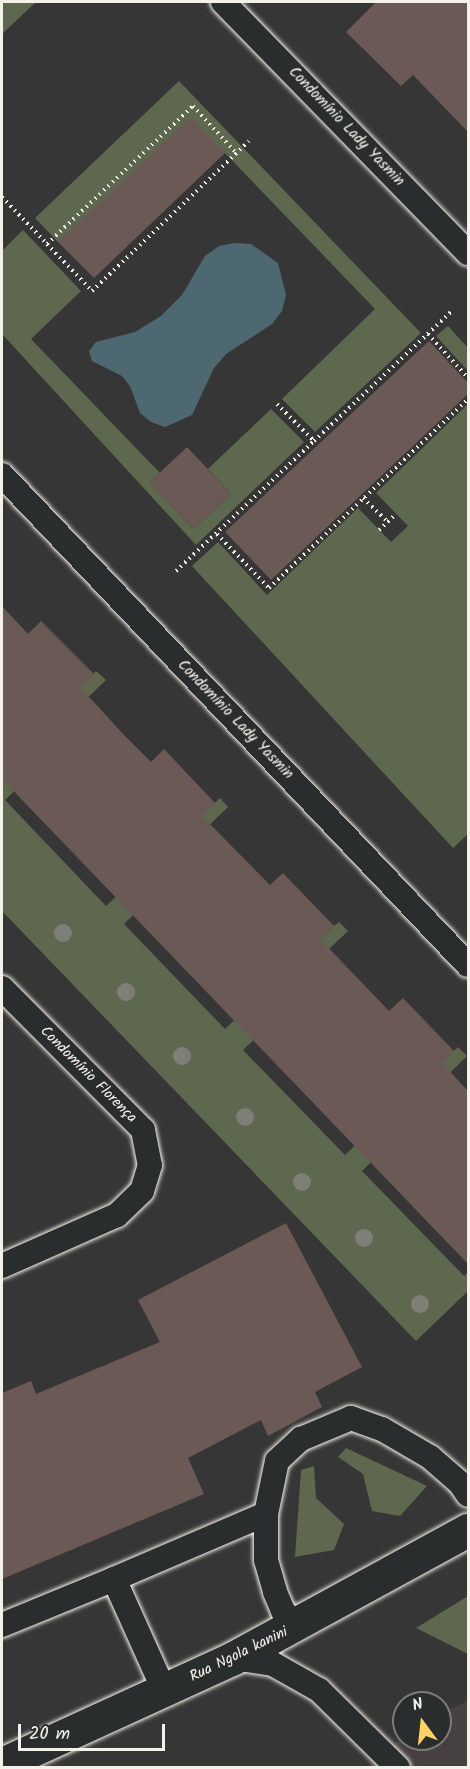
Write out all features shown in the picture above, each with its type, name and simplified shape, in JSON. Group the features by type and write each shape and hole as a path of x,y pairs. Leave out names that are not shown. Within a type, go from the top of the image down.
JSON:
{"main road":[{"name":"Rua Ngola kanini","path":"2,1764 233,1658 297,1626 468,1530"}],"lane":[{"name":"Condomínio Lady Yasmin","path":"223,2 468,253"},
{"name":"Condomínio Lady Yasmin","path":"2,476 468,965"},
{"name":"Condomínio Florença","path":"2,988 143,1130 150,1165 142,1191 117,1215 2,1266"},
{"path":"297,1626 283,1611 266,1560 266,1515 277,1461 301,1439 351,1418 382,1429 430,1457 460,1483 468,1495"},
{"path":"2,1625 266,1515"},
{"path":"114,1579 164,1690"},
{"path":"233,1658 273,1664 320,1690 398,1767"}],"path":[{"path":"47,244 193,106 236,153"},
{"path":"2,197 92,291 249,141"},
{"path":"176,571 451,312"},
{"path":"428,334 468,378"},
{"path":"217,534 268,588 468,399"},
{"path":"277,404 314,441"},
{"path":"363,498 388,522"},
{"path":"379,530 396,514"}],"shaded area":[{"path":"468,1700 468,1767 366,1768 392,1746 392,1751 452,1751 452,1709"}],"green space":[{"path":"2,2 36,2 2,34"},
{"path":"179,81 421,333 315,432 282,399 375,309 225,153 58,242 35,218"},
{"path":"23,230 81,291 31,339 160,473 150,482 193,529 231,494 208,469 271,409 304,442 196,545 2,334 2,251"},
{"path":"448,326 468,348 468,371 436,336"},
{"path":"468,404 468,834 453,848 192,566 218,542 267,595 358,508 391,542 408,526 376,493"},
{"path":"96,671 106,680 50,734 61,747 5,800 106,906 220,798 228,807 171,862 179,871 124,924 225,1029 339,922 348,931 290,986 299,997 243,1050 345,1155 458,1047 467,1056 411,1111 417,1117 362,1171 464,1276 468,1272 468,1291 416,1341 2,911 2,764"},
{"path":"346,1448 427,1486 400,1516 372,1511 363,1474 338,1457"},
{"path":"314,1466 316,1498 344,1524 334,1550 295,1557 301,1470"},
{"path":"468,1596 468,1654 416,1628"}],"water":[{"path":"235,243 251,244 278,263 286,295 282,311 272,324 226,354 214,368 192,415 165,427 151,422 140,413 130,386 122,376 92,361 89,351 96,342 135,332 161,316 182,295 205,256 219,246"}],"building":[{"path":"376,2 468,2 468,132 413,75 401,86 346,32"},
{"path":"191,117 225,153 94,278 58,242"},
{"path":"429,341 468,383 468,394 271,580 225,532"},
{"path":"187,447 231,494 193,529 150,482"},
{"path":"2,606 28,634 41,621 94,674 80,687 151,762 164,749 215,803 202,816 270,885 283,873 334,926 320,939 389,1011 403,998 454,1051 442,1063 468,1091 468,1264 2,779"},
{"path":"286,1223 362,1367 315,1392 322,1407 268,1436 261,1420 188,1458 204,1494 2,1579 2,1393 31,1381 36,1394 160,1342 138,1300"}]}
